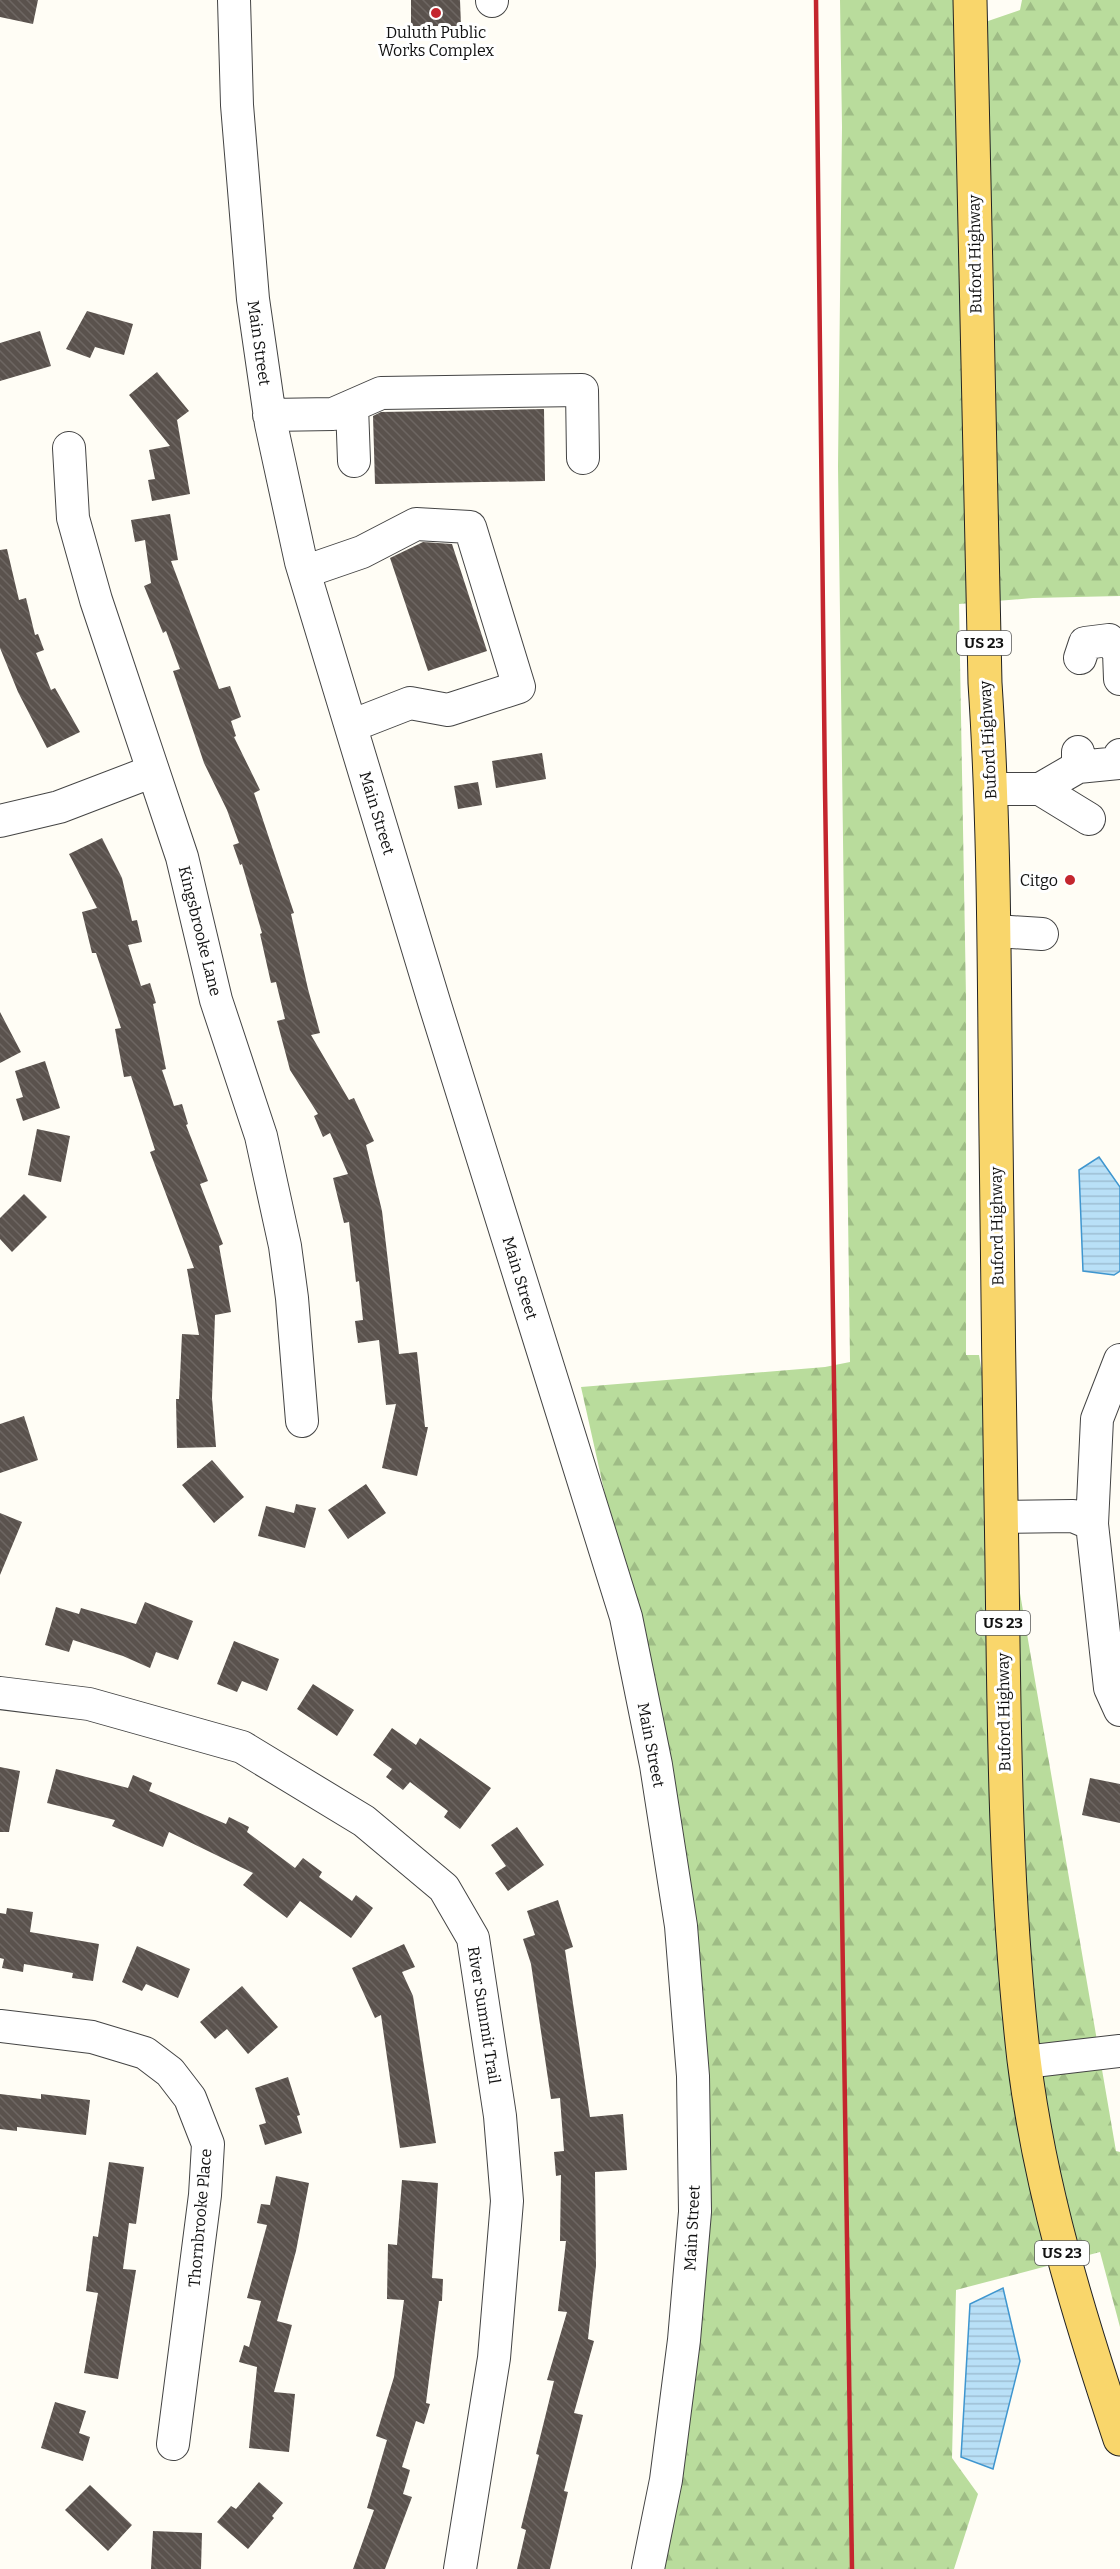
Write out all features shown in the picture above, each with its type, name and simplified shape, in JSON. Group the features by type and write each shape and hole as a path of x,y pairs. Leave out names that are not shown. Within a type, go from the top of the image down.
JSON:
{"main road":[{"name":"Buford Highway","path":"970,0 985,683 992,789 996,931 996,1135 1005,1820 1025,2062 1055,2228 1088,2342 1120,2439"}],"street":[{"name":"Main Street","path":"234,0 237,105 253,298 269,415 304,572 626,1617 662,1800 681,1926 693,2076 695,2212 684,2340 666,2480 648,2569"},
{"path":"269,415 333,414 381,393 582,390 583,458"},
{"path":"352,406 354,460"},
{"name":"Kingsbrooke Lane","path":"69,448 73,518 96,600 182,857 216,1000 261,1136 285,1246 292,1298 302,1421"},
{"path":"304,572 362,552 416,524 470,527 519,687 448,710 410,703 351,726"},
{"path":"1080,658 1085,643 1109,640 1119,652 1120,679"},
{"path":"1040,789 1078,759 1120,763 1120,754"},
{"path":"0,821 59,807 153,771"},
{"path":"992,789 1040,789 1089,819"},
{"path":"996,931 1042,934"},
{"path":"1120,1360 1097,1419 1092,1524 1110,1688 1120,1710"},
{"path":"1002,1517 1073,1516 1092,1524"},
{"name":"River Summit Trail","path":"0,1693 89,1704 242,1747 364,1821 444,1888 473,1938 500,2116 507,2201 494,2358 460,2569"},
{"name":"Thornbrooke Place","path":"0,2026 92,2037 145,2053 170,2073 190,2098 208,2144 205,2195 174,2444"},
{"path":"1025,2062 1120,2051"}],"green space":[{"path":"840,0 954,0 956,32 1020,10 1022,0 1120,0 1120,596 1033,598 959,604 966,996 966,1355 979,1355 1116,2151 1120,2152 1120,2327 1100,2252 956,2290 952,2458 978,2494 954,2569 657,2569 704,2165 638,1642 581,1387 825,1367 850,1362 838,466 842,127"}],"water":[{"path":"1099,1157 1120,1187 1120,1271 1114,1275 1083,1271 1079,1170"},
{"path":"1003,2288 1020,2361 993,2469 961,2457 970,2304"}],"building":[{"path":"0,0 38,0 33,24 0,17"},
{"name":"Duluth Public Works Complex","path":"411,0 460,0 461,26 411,26"},
{"path":"87,311 133,324 124,355 95,347 90,358 66,349"},
{"path":"40,331 51,366 0,381 0,343"},
{"path":"157,372 189,411 177,420 190,494 152,501 148,480 155,479 149,450 170,446 129,395"},
{"path":"544,409 545,481 375,484 373,416 381,412"},
{"path":"170,514 178,560 171,561 219,689 230,686 241,717 231,721 236,736 234,737 260,790 254,793 294,913 291,914 320,1033 311,1035 349,1100 354,1098 374,1141 366,1145 382,1211 399,1354 417,1352 425,1427 428,1427 417,1476 382,1468 396,1404 386,1405 379,1340 358,1343 355,1321 363,1320 359,1281 356,1282 349,1222 344,1223 333,1178 348,1174 330,1133 323,1137 314,1116 318,1114 290,1070 277,1021 285,1019 276,982 271,983 260,934 262,933 242,864 240,865 233,845 239,843 227,810 204,763 173,671 180,669 166,631 163,633 144,586 151,583 145,540 135,542 131,520"},
{"path":"423,542 452,544 487,651 428,671 390,558"},
{"path":"7,549 19,600 26,598 35,635 38,634 44,650 36,653 51,690 55,688 80,732 47,748 18,692 0,648 0,550"},
{"path":"542,753 546,779 496,788 492,761"},
{"path":"478,782 482,805 458,809 454,786"},
{"path":"102,838 122,878 132,921 137,920 142,942 128,945 141,986 150,983 156,1003 153,1004 166,1069 162,1070 174,1106 182,1104 188,1124 186,1125 208,1181 200,1184 223,1244 219,1246 231,1312 215,1315 212,1398 216,1447 177,1448 176,1399 179,1399 182,1334 199,1335 187,1269 194,1268 150,1152 155,1150 131,1076 124,1077 115,1029 121,1028 96,953 92,953 82,912 97,908 69,854"},
{"path":"0,1012 21,1052 0,1063"},
{"path":"45,1061 60,1108 23,1121 16,1099 23,1097 15,1071"},
{"path":"37,1129 70,1136 61,1182 28,1175"},
{"path":"24,1194 47,1217 12,1252 0,1239 0,1218"},
{"path":"24,1416 38,1460 0,1473 0,1424"},
{"path":"212,1460 244,1497 214,1523 182,1485"},
{"path":"366,1484 386,1513 348,1539 328,1510"},
{"path":"296,1504 316,1508 305,1548 258,1536 266,1506 294,1513"},
{"path":"0,1513 22,1522 0,1575"},
{"path":"145,1602 193,1621 178,1660 156,1652 150,1668 123,1656 73,1640 69,1652 45,1645 56,1607 79,1614 81,1608 136,1624"},
{"path":"234,1641 279,1659 267,1691 242,1681 237,1692 217,1684"},
{"path":"313,1684 354,1710 337,1736 297,1709"},
{"path":"392,1728 416,1745 420,1738 491,1788 460,1829 444,1817 448,1811 410,1782 403,1790 386,1777 392,1769 373,1755"},
{"path":"0,1767 20,1771 9,1832 0,1832"},
{"path":"56,1769 128,1788 133,1775 152,1783 149,1791 226,1824 229,1817 249,1827 247,1832 295,1868 303,1858 322,1872 319,1877 352,1901 356,1895 373,1908 351,1938 300,1901 287,1918 243,1885 253,1873 169,1832 163,1847 112,1826 115,1820 47,1803"},
{"path":"1090,1778 1120,1784 1120,1823 1082,1815"},
{"path":"517,1827 544,1865 508,1891 495,1873 506,1866 491,1845"},
{"path":"558,1900 573,1947 565,1950 590,2117 623,2114 627,2170 595,2172 596,2266 588,2339 594,2341 574,2413 583,2415 564,2491 568,2492 550,2569 517,2569 526,2530 521,2528 554,2381 547,2380 567,2312 558,2311 566,2241 560,2241 561,2175 556,2176 554,2152 564,2151 560,2098 551,2099 531,1964 523,1939 535,1935 527,1911"},
{"path":"7,1908 33,1912 30,1932 99,1944 93,1981 72,1978 73,1973 24,1964 23,1972 2,1968 4,1959 0,1958 0,1913 6,1914"},
{"path":"404,1944 415,1967 402,1972 413,1996 436,2143 400,2148 381,2015 375,2018 352,1968"},
{"path":"137,1946 190,1969 178,1998 146,1984 142,1991 122,1982"},
{"path":"242,1986 278,2027 248,2054 227,2029 215,2039 200,2022"},
{"path":"288,2077 300,2115 297,2116 302,2133 265,2145 259,2125 266,2123 255,2088"},
{"path":"0,2094 41,2099 41,2094 90,2100 86,2135 17,2127 17,2131 0,2129"},
{"path":"109,2162 144,2167 136,2224 129,2223 123,2269 136,2270 118,2379 84,2373 98,2293 86,2291 93,2236 98,2237"},
{"path":"276,2176 309,2183 296,2251 277,2321 292,2325 274,2392 295,2394 289,2452 249,2448 257,2367 239,2362 244,2345 249,2347 261,2301 247,2298 267,2225 257,2223 261,2204 270,2205"},
{"path":"402,2180 438,2183 432,2278 443,2279 442,2301 439,2301 426,2403 430,2404 424,2424 416,2421 402,2467 410,2470 403,2494 412,2497 385,2569 353,2569 374,2510 367,2508 387,2440 376,2436 394,2377 404,2300 387,2299 388,2244 397,2245"},
{"path":"55,2402 86,2411 79,2433 90,2437 83,2461 41,2448"},
{"path":"259,2482 283,2503 272,2516 274,2518 248,2549 217,2522 231,2506 236,2509"},
{"path":"90,2485 132,2525 108,2551 65,2510"},
{"path":"153,2531 202,2533 201,2569 151,2569"}],"railway":[{"path":"816,0 825,789 852,2569"}],"place":[{"name":"Duluth Public Works Complex","path":"436,13"},
{"name":"Citgo","path":"1070,880"}]}
